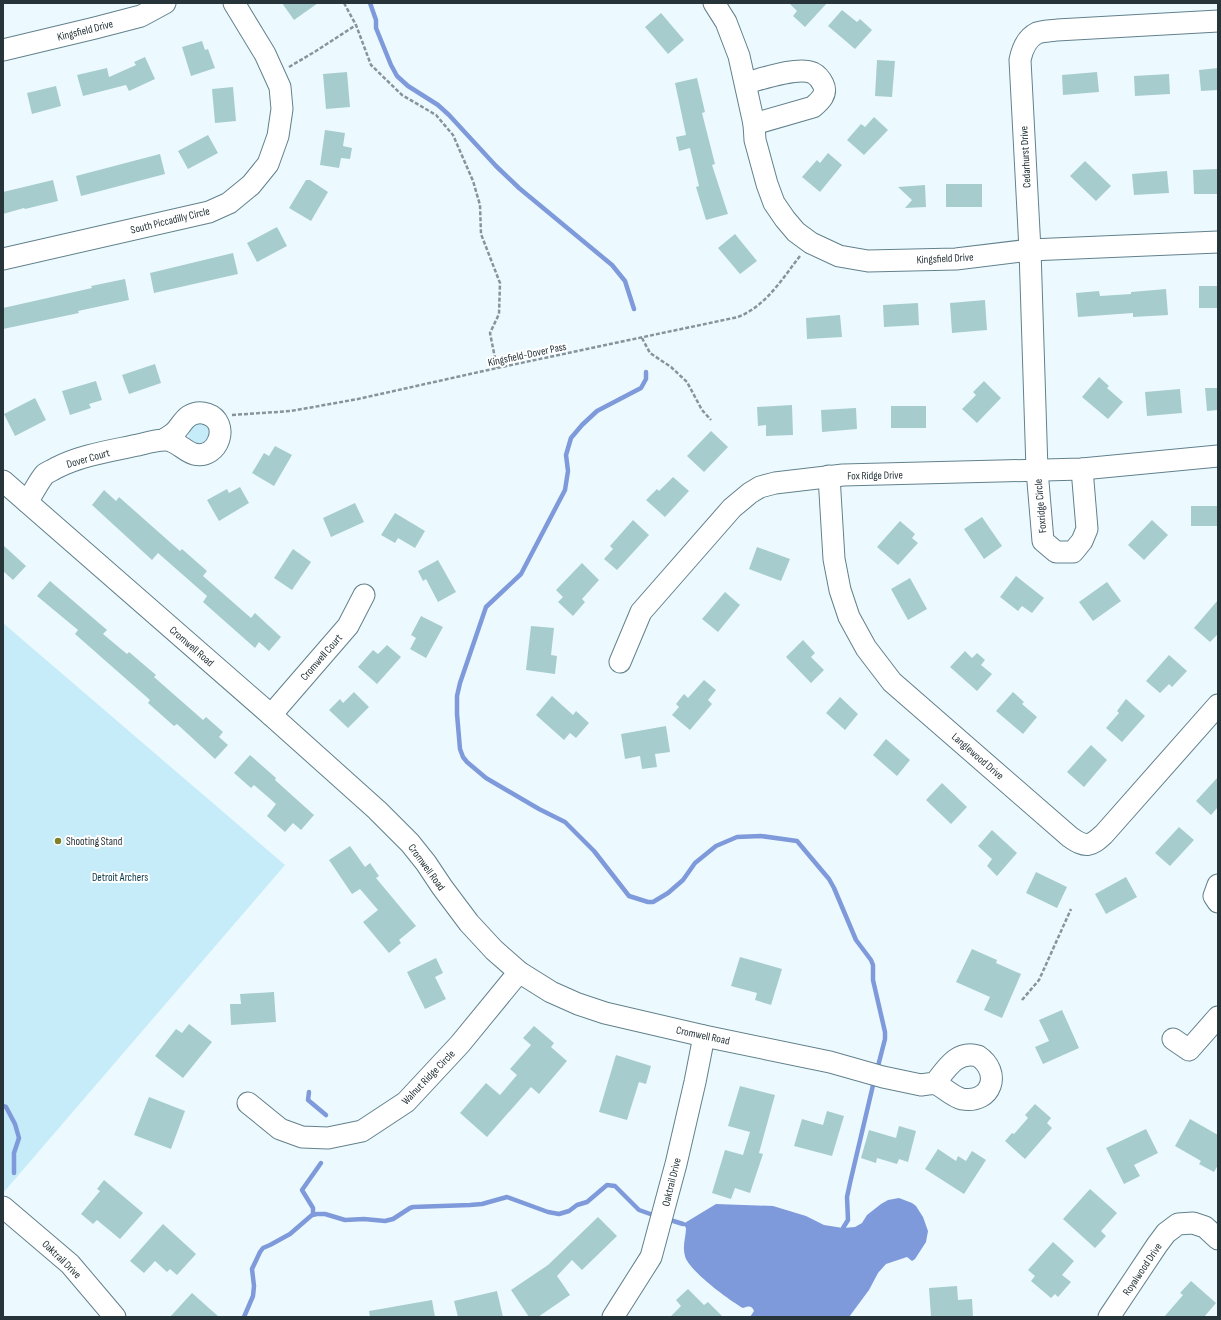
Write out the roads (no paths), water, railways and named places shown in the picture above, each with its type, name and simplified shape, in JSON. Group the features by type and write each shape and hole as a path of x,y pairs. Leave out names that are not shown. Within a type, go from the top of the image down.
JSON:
{"street":[{"name":"Kingsfield Drive","path":"3,50 141,16 165,3"},
{"name":"South Piccadilly Circle","path":"3,260 209,212 229,203 251,185 268,164 278,136 282,109 280,87 265,54 234,3"},
{"name":"Kingsfield Drive","path":"714,3 729,29 739,56 754,124 755,140 767,184 774,203 796,232 811,243 838,256 868,261 956,259 1030,250 1218,242"},
{"name":"Cedarhurst Drive","path":"1037,470 1030,250 1020,60 1022,49 1037,33 1057,30 1218,21"},
{"path":"746,83 792,72 804,71 813,73 821,80 824,87 824,94 820,101 813,107 754,124"},
{"name":"Dover Court","path":"27,502 45,474 70,461 165,439 190,416 196,413 210,415 219,425 221,432 220,438 213,450 200,454 194,454 178,444 165,439"},
{"name":"Fox Ridge Drive","path":"620,662 642,612 732,508 760,487 775,483 829,476 1082,469 1218,456"},
{"name":"Foxridge Circle","path":"1037,470 1043,541 1056,552 1073,552 1082,541 1087,529 1082,469"},
{"name":"Langlewood Drive","path":"829,476 834,559 840,590 849,617 866,648 892,682 1070,837 1081,844 1086,845 1094,843 1104,834 1218,705"},
{"name":"Cromwell Road","path":"3,481 271,715 377,810 410,843 469,923 494,950 519,972 551,992 578,1004 605,1013 704,1036 830,1062 884,1077 921,1085 935,1083"},
{"name":"Cromwell Court","path":"271,715 348,626 364,595"},
{"name":"Walnut Ridge Circle","path":"248,1103 280,1129 302,1137 328,1138 362,1131 406,1102 460,1044 519,972"},
{"path":"1173,1039 1189,1050 1218,1017"},
{"name":"Oaktrail Drive","path":"613,1317 651,1257 676,1164 704,1036"},
{"name":"Oaktrail Drive","path":"3,1207 70,1264 115,1317"},
{"name":"Royalwood Drive","path":"1109,1317 1157,1245 1166,1233 1178,1224 1193,1223 1205,1227 1218,1239"}],"water":[{"path":"899,1198 916,1206 923,1217 928,1231 926,1242 915,1259 912,1261 907,1257 886,1264 878,1273 869,1290 849,1317 750,1317 754,1311 751,1307 748,1306 743,1308 729,1299 701,1277 688,1262 685,1256 684,1245 686,1228 683,1224 716,1204 773,1206 806,1216 824,1225 843,1228 855,1227 862,1223 867,1215 881,1204 888,1200"}],"waterway":[{"path":"370,3 376,20 376,28 397,76 408,86 438,105 519,188 612,265 625,281 634,309"},
{"path":"646,372 646,379 641,388 597,411 571,438 566,455 568,471 565,490 521,574 486,607 457,696 460,749 467,762 486,778 539,809 565,822 594,851 629,896 648,902 653,902 668,893 683,880 695,863 716,846 737,837 761,836 797,841 829,879 856,940 873,965 873,980 885,1032 885,1039 877,1070"},
{"path":"843,1228 848,1220 847,1197 874,1081"},
{"path":"309,1092 308,1100 326,1115"},
{"path":"3,1106 6,1107 15,1124 19,1138 14,1153 14,1173"},
{"path":"313,1215 313,1208 302,1190 321,1163"},
{"path":"244,1317 253,1296 254,1286 252,1269 260,1252 263,1248 290,1234 312,1215 325,1214 345,1220 364,1219 385,1221 393,1219 413,1207 482,1204 507,1197 548,1212 559,1214 587,1202 607,1185 615,1186 639,1210 656,1216"},
{"path":"667,1219 683,1224"}],"place":[{"name":"Shooting Stand","path":"58,841"}],"park label":[{"name":"Detroit Archers","path":"120,877"}]}
